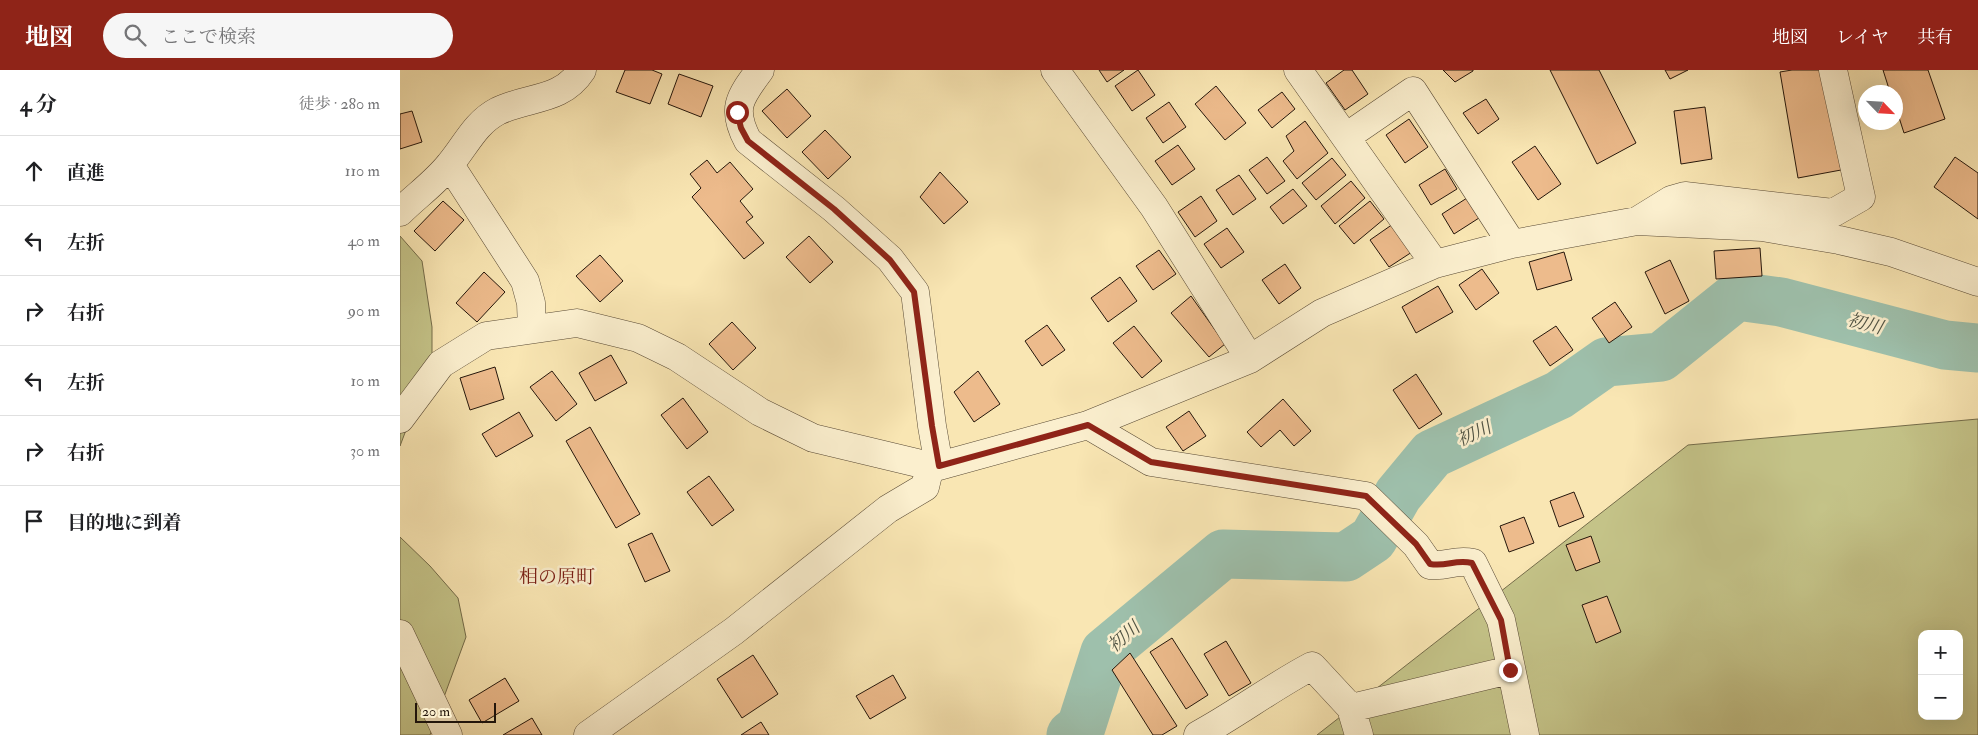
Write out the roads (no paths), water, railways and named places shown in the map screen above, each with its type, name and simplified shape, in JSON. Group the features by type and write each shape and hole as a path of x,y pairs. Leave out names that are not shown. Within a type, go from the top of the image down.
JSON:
{"street":[{"path":"400,212 450,165 474,130 498,111 557,93 574,81 582,70"},
{"path":"588,735 734,631 888,509 925,486 934,466 932,426 914,292 890,260 834,209 748,141 741,128 737,112 743,94 760,70"},
{"path":"1055,70 1154,207 1250,359"},
{"path":"1298,70 1435,264"},
{"path":"1637,221 1671,200 1685,196 1833,213 1861,197 1833,70"},
{"path":"1346,137 1414,91 1512,244"},
{"path":"450,165 525,282 531,303 532,329"},
{"path":"400,419 441,364 486,336 577,323 638,338 677,357 760,412 813,438 934,466 1088,425 1250,359 1322,313 1435,264 1512,244 1637,221 1762,227 1830,239 1891,252 1978,282"},
{"path":"1088,425 1151,462 1366,496 1416,544 1430,564 1440,566 1460,560 1472,563 1501,620 1510,670 1526,735"},
{"path":"400,634 448,735"},
{"path":"1198,735 1221,723 1284,681 1312,666 1351,708 1359,735"},
{"path":"1351,708 1510,670"}],"waterway":[{"name":"初川","path":"1071,735 1081,727 1105,652 1223,554 1346,557 1373,539 1398,495 1432,454 1559,395 1606,362 1661,357 1737,296 1781,302 1945,345 1978,348"}],"district":[{"name":"相の原町","path":"557,577"}]}
